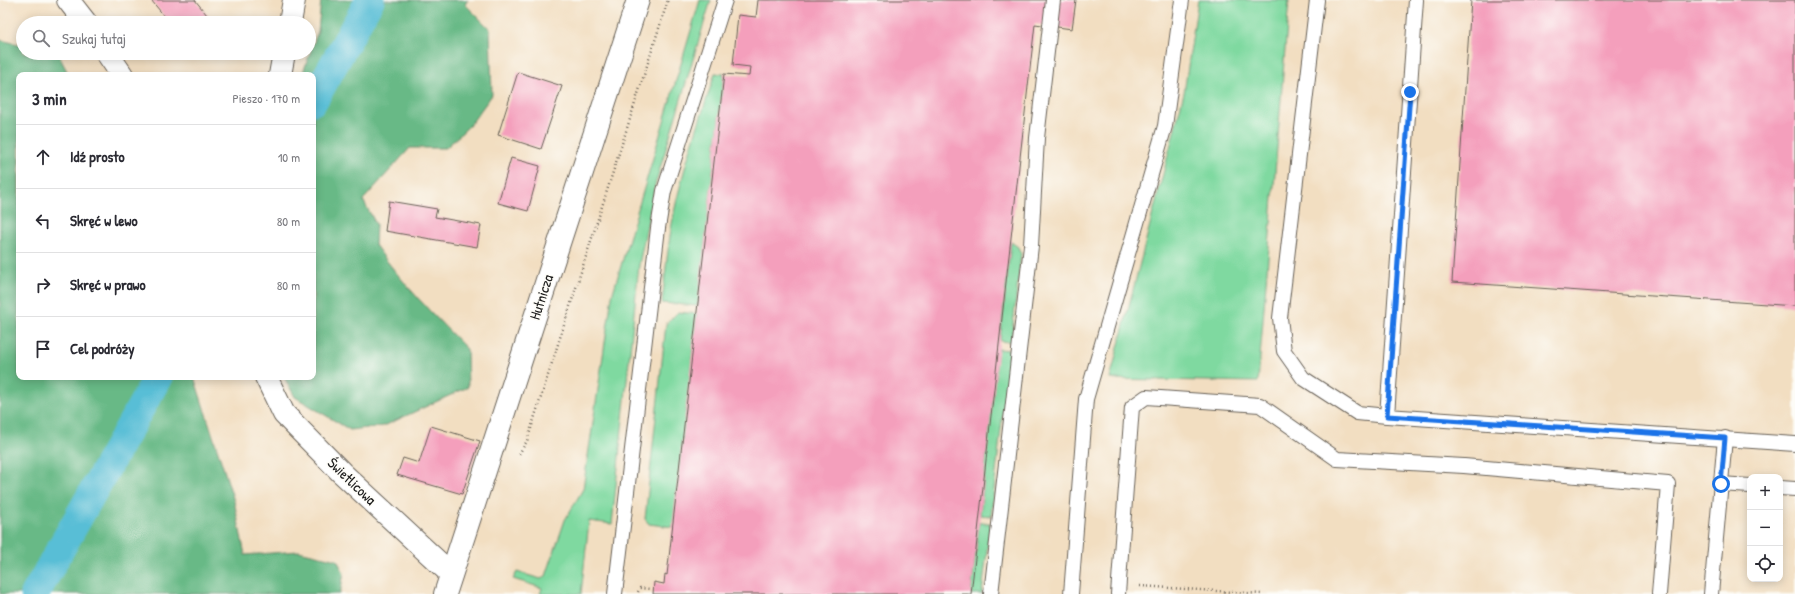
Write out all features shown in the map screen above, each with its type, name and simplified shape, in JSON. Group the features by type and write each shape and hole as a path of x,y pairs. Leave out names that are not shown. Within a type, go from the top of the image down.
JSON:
{"street":[{"path":"68,0 81,16"},
{"path":"291,16 294,0"},
{"name":"Hutnicza","path":"448,584 638,0"},
{"path":"112,60 120,72"},
{"path":"281,72 283,60"},
{"name":"Świetlicowa","path":"267,380 284,414 448,584"}],"lane":[{"path":"615,594 658,228 664,191 725,0"},
{"path":"991,594 1031,246 1037,138 1053,0"},
{"path":"1071,594 1086,399 1165,126 1182,0"},
{"path":"1317,0 1280,318 1284,351 1303,378 1357,413 1795,444"},
{"path":"1387,416 1416,0"},
{"path":"1118,589 1132,407 1146,396 1260,405 1338,459 1500,469 1668,484 1659,594"},
{"path":"1711,594 1725,438"},
{"path":"1721,484 1747,486"},
{"path":"1783,488 1795,489"}],"path":[{"path":"637,594 640,588 650,589"},
{"path":"1118,589 1262,594"}],"green space":[{"path":"321,0 468,0 465,4 490,29 492,95 470,125 446,148 410,148 363,200 376,224 375,245 407,286 467,349 468,387 384,426 350,430 295,397 286,380 316,380 316,72 303,72 307,60 316,60 316,36 318,31"},
{"path":"700,0 711,0 655,185 639,265 612,524 589,521 581,594 540,594 542,588 513,579 517,572 541,579 546,576 565,520 583,489 612,296"},
{"path":"1198,0 1289,0 1258,382 1110,379 1184,93"},
{"path":"0,40 16,43 16,60 61,60 67,72 16,72 16,380 195,380 234,501 245,555 299,551 337,560 344,573 340,594 0,594"},
{"path":"715,73 724,74 698,306 662,303 674,212 690,151"},
{"path":"1011,242 1018,247 1021,254 1011,342 1000,341"},
{"path":"678,312 697,314 673,527 649,524 645,519 666,324"},
{"path":"998,349 1010,350 991,516 980,515"},
{"path":"979,523 990,523 982,594 971,594"}],"building":[{"path":"151,0 195,0 208,16 164,16"},
{"path":"758,0 1076,0 1072,29 1035,24 971,594 653,594 654,582 664,584 665,574 667,575 724,74 749,76 750,67 733,65 738,15 756,17"},
{"path":"1471,0 1795,0 1795,306 1452,282"},
{"path":"518,72 562,86 541,149 498,135"},
{"path":"511,158 540,166 528,211 498,203"},
{"path":"389,201 437,209 435,217 481,225 477,247 385,231"},
{"path":"431,426 480,441 462,494 397,475 403,458 419,463"}],"waterway":[{"path":"316,96 370,0"},
{"path":"35,594 156,380"}],"route":[{"path":"1410,92 1387,416 1725,438 1721,484"}]}
